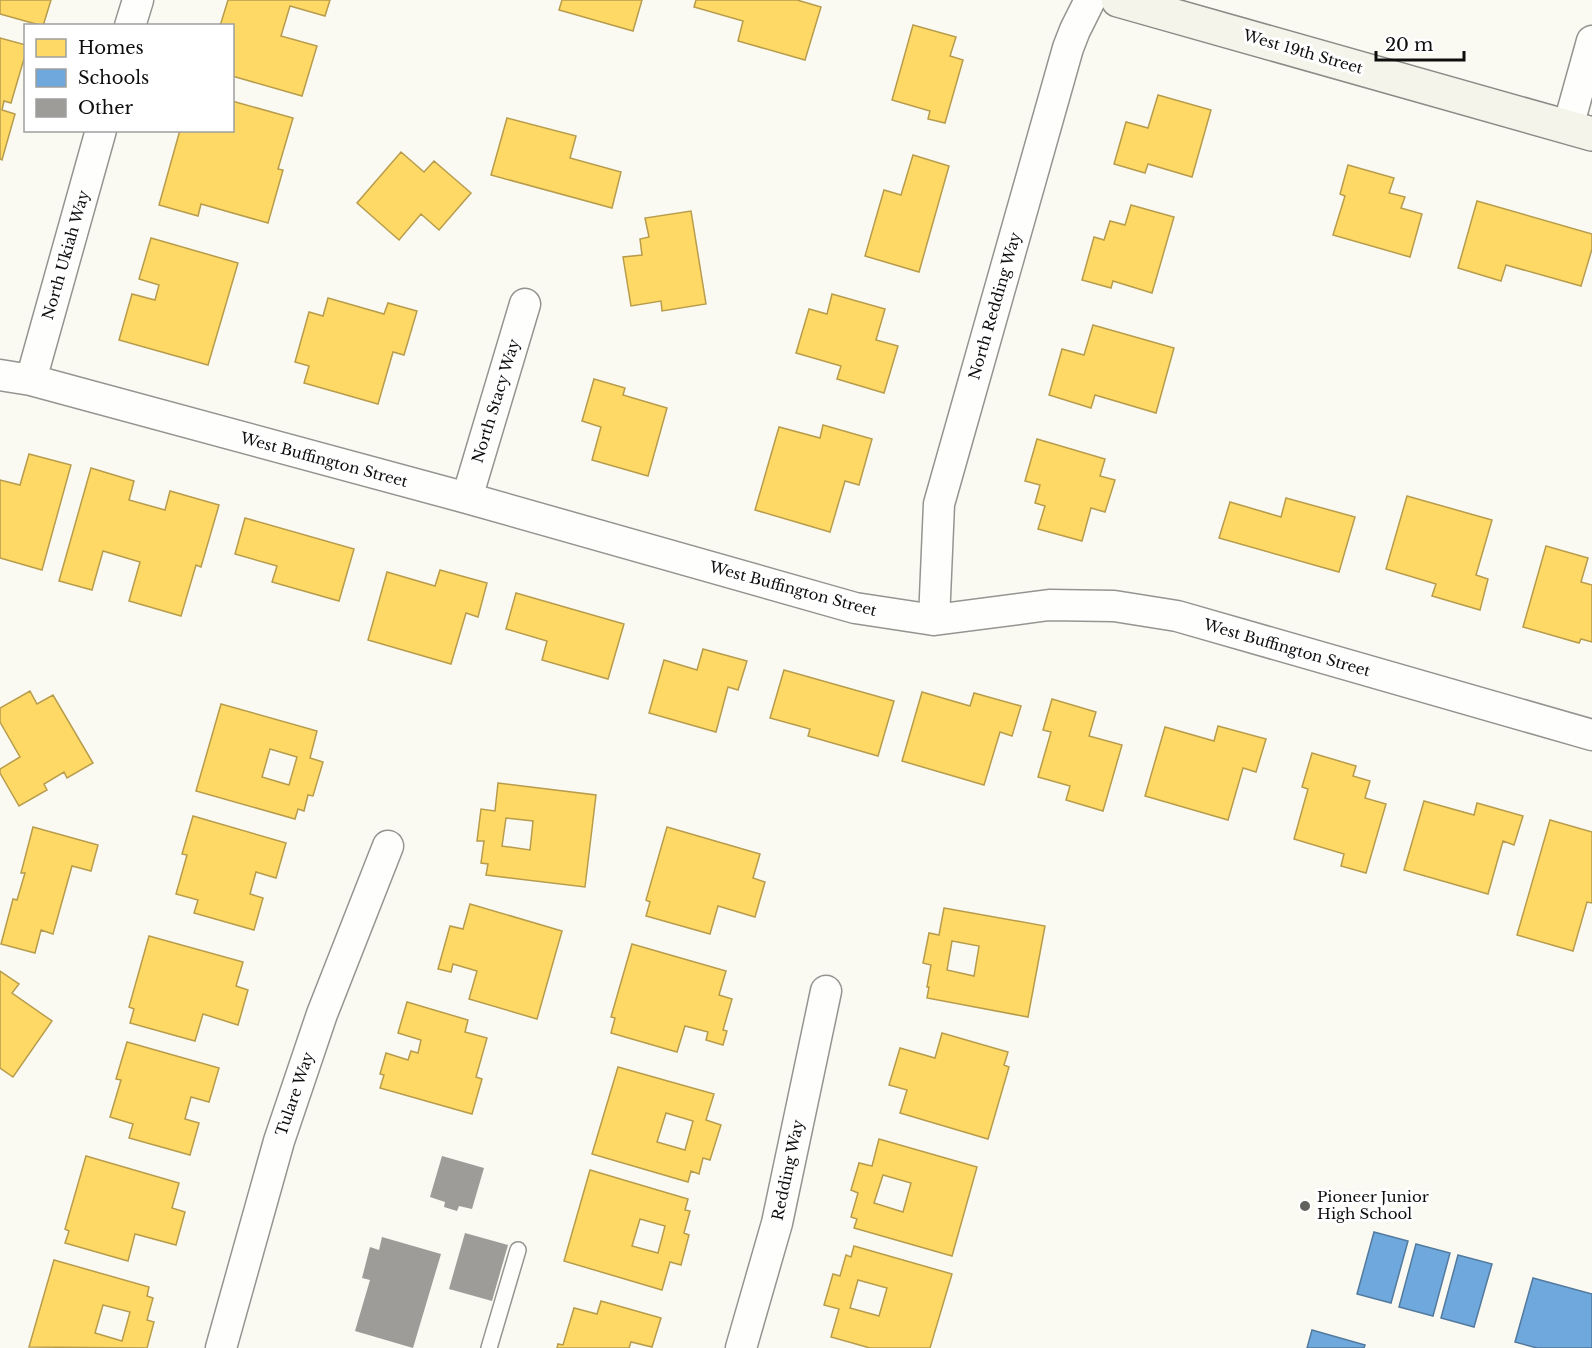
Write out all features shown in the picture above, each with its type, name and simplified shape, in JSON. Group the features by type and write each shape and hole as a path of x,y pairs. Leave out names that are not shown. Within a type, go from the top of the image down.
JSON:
{"main road":[{"name":"West 19th Street","path":"1118,0 1580,130"}],"street":[{"path":"131,24 138,0"},
{"name":"North Redding Way","path":"934,620 939,504 1068,48 1090,0"},
{"path":"1580,130 1592,41"},
{"name":"North Ukiah Way","path":"31,380 100,132"},
{"name":"North Stacy Way","path":"467,498 525,304"},
{"name":"West Buffington Street","path":"0,375 31,380 467,498 855,608 934,620 1049,605 1114,606 1177,616 1592,735"},
{"name":"Tulare Way","path":"221,1348 279,1141 322,1014 388,846"},
{"name":"Redding Way","path":"741,1348 777,1222 826,991"}],"lane":[{"path":"489,1348 518,1250"}],"building: Homes":[{"path":"0,0 51,0 44,24 0,14"},
{"path":"228,0 330,0 325,16 290,6 281,36 317,46 302,96 234,77 234,24 221,24"},
{"path":"562,0 642,0 633,31 559,10"},
{"path":"696,0 797,0 821,7 805,60 738,41 743,21 694,7"},
{"path":"913,25 956,37 950,56 963,60 945,123 928,119 930,111 892,100"},
{"path":"0,38 24,44 24,59 11,103 4,101 2,110 15,114 2,160 0,159"},
{"path":"1158,95 1211,110 1192,177 1148,164 1145,173 1114,164 1126,122 1148,128"},
{"path":"234,102 293,118 278,169 283,170 268,223 201,204 198,216 159,205 179,132 234,132"},
{"path":"507,118 576,136 570,158 621,172 612,208 491,175"},
{"path":"401,152 424,172 434,161 471,193 439,230 421,214 399,240 357,203"},
{"path":"913,155 949,166 919,272 865,256 884,190 901,195"},
{"path":"1348,165 1394,178 1389,193 1405,197 1401,208 1422,214 1410,257 1333,235 1345,196 1340,194"},
{"path":"1477,201 1592,234 1592,249 1581,286 1506,265 1501,281 1458,268"},
{"path":"1131,205 1174,217 1152,293 1113,281 1111,288 1082,280 1094,237 1104,240 1110,221 1125,225"},
{"path":"691,211 706,304 662,311 661,301 631,306 623,257 642,255 640,239 649,237 645,218"},
{"path":"151,238 238,263 208,365 119,340 132,294 155,300 159,285 139,279"},
{"path":"832,294 885,309 876,340 898,346 884,393 837,379 841,366 796,353 809,309 827,314"},
{"path":"328,298 384,314 388,303 417,311 404,355 393,352 378,404 304,383 309,366 295,362 309,312 323,316"},
{"path":"1093,325 1174,348 1156,413 1095,395 1091,408 1049,395 1062,349 1084,355"},
{"path":"594,379 625,388 623,395 667,408 648,476 592,460 601,427 582,421"},
{"path":"823,425 872,439 859,485 845,481 830,532 755,510 779,427 820,438"},
{"path":"1037,439 1105,459 1100,476 1115,480 1105,512 1091,508 1082,541 1038,529 1045,506 1035,503 1040,485 1025,481"},
{"path":"29,454 71,465 42,570 0,558 0,480 20,485"},
{"path":"91,468 134,481 129,500 165,510 170,491 219,505 201,567 196,565 181,616 129,601 140,562 103,551 92,590 59,581"},
{"path":"1407,496 1492,520 1476,575 1488,579 1480,610 1432,596 1436,584 1386,569"},
{"path":"1286,498 1355,517 1339,572 1219,538 1230,502 1281,517"},
{"path":"245,518 354,549 339,601 272,582 277,566 235,554"},
{"path":"1546,546 1588,558 1581,582 1592,585 1592,642 1581,639 1579,643 1523,627"},
{"path":"440,570 487,583 478,617 466,613 451,664 368,640 387,572 435,586"},
{"path":"516,593 624,624 608,679 542,660 547,641 506,629"},
{"path":"703,649 747,661 738,690 728,687 716,732 649,713 664,660 697,670"},
{"path":"784,670 894,701 878,756 808,736 810,729 770,718"},
{"path":"30,691 37,704 53,695 93,763 67,778 64,772 44,784 47,790 19,806 0,773 0,769 20,757 0,722 0,708"},
{"path":"922,692 970,706 974,693 1021,706 1012,736 1000,732 984,785 902,761"},
{"path":"1052,699 1096,712 1089,736 1122,745 1103,811 1066,800 1070,786 1038,777 1051,732 1043,730"},
{"path":"221,704 317,731 310,758 323,762 313,796 308,795 304,811 298,809 295,819 196,791","holes":["270,749 297,757 289,785 262,777"]},
{"path":"1218,726 1266,739 1256,772 1243,768 1228,820 1145,796 1165,727 1214,741"},
{"path":"1312,753 1356,766 1353,776 1370,781 1365,798 1386,804 1366,873 1341,866 1344,854 1294,839 1308,789 1302,787"},
{"path":"498,783 596,795 585,887 486,875 488,864 481,863 484,841 477,841 481,809 495,811","holes":["506,818 533,821 530,850 502,846"]},
{"path":"1424,801 1474,815 1477,803 1523,816 1514,845 1503,841 1488,894 1404,870"},
{"path":"193,816 286,843 276,878 256,872 250,894 263,898 254,930 194,913 198,900 176,894 187,855 182,854"},
{"path":"1550,820 1592,832 1592,903 1587,902 1573,951 1517,935"},
{"path":"33,827 98,845 91,871 72,866 53,934 41,930 35,953 1,944 13,899 17,900 25,873 21,873"},
{"path":"667,827 760,854 753,878 765,882 755,917 718,906 710,934 646,916 650,902 646,900"},
{"path":"470,904 562,931 537,1019 469,999 477,971 453,964 451,972 438,969 450,926 463,929"},
{"path":"944,908 1045,926 1028,1017 927,998 931,965 923,963 929,933 939,935","holes":["952,941 979,946 974,976 947,970"]},
{"path":"149,936 243,962 236,986 248,990 238,1025 203,1014 195,1041 130,1023 134,1009 129,1007"},
{"path":"632,944 726,971 719,995 732,999 723,1030 727,1031 723,1045 706,1040 708,1032 685,1026 677,1052 611,1033 615,1018 611,1017"},
{"path":"0,971 19,984 12,993 52,1021 13,1077 0,1068"},
{"path":"407,1002 468,1020 465,1032 487,1038 476,1077 482,1079 472,1114 380,1088 384,1075 380,1074 386,1053 408,1060 411,1051 418,1053 421,1040 398,1033"},
{"path":"942,1033 1008,1052 1004,1065 1009,1067 988,1139 900,1113 907,1090 889,1085 900,1048 935,1058"},
{"path":"127,1042 219,1068 209,1102 191,1097 185,1119 199,1123 190,1155 129,1138 133,1124 110,1117 121,1080 116,1079"},
{"path":"618,1067 714,1094 706,1120 721,1125 710,1160 703,1158 699,1174 691,1171 688,1182 592,1154","holes":["666,1113 693,1121 685,1150 657,1142"]},
{"path":"879,1139 977,1167 952,1256 854,1228 857,1219 851,1217 858,1193 851,1190 859,1163 872,1166","holes":["883,1175 911,1183 903,1212 874,1203"]},
{"path":"86,1156 179,1183 172,1208 185,1212 176,1245 135,1234 128,1261 65,1243 69,1231 65,1229"},
{"path":"590,1170 688,1199 685,1210 690,1211 684,1233 689,1235 681,1265 670,1262 662,1290 564,1261","holes":["640,1219 665,1226 658,1253 632,1246"]},
{"path":"854,1246 952,1274 930,1348 870,1348 831,1337 839,1309 824,1305 833,1274 840,1276 846,1255 851,1257","holes":["858,1280 887,1288 879,1316 850,1308"]},
{"path":"54,1260 149,1287 147,1296 153,1298 147,1320 154,1322 147,1348 29,1347","holes":["103,1305 130,1312 122,1341 95,1333"]},
{"path":"601,1301 661,1318 652,1347 631,1342 629,1348 557,1348 558,1344 563,1345 574,1308 597,1314"}],"building: Schools":[{"path":"1374,1232 1408,1241 1391,1303 1357,1294"},
{"path":"1416,1244 1450,1253 1433,1316 1399,1307"},
{"path":"1458,1255 1492,1264 1474,1327 1441,1318"},
{"path":"1533,1278 1592,1294 1592,1348 1537,1348 1515,1342"},
{"path":"1312,1330 1365,1345 1364,1348 1307,1348"}],"building: Other":[{"path":"442,1156 484,1168 472,1209 459,1206 457,1211 444,1207 445,1202 430,1197"},
{"path":"465,1233 508,1245 492,1301 449,1289"},
{"path":"382,1237 441,1254 413,1348 355,1331 370,1280 362,1278 370,1247 379,1250"}],"place":[{"name":"Pioneer Junior High School","path":"1305,1206"}]}
